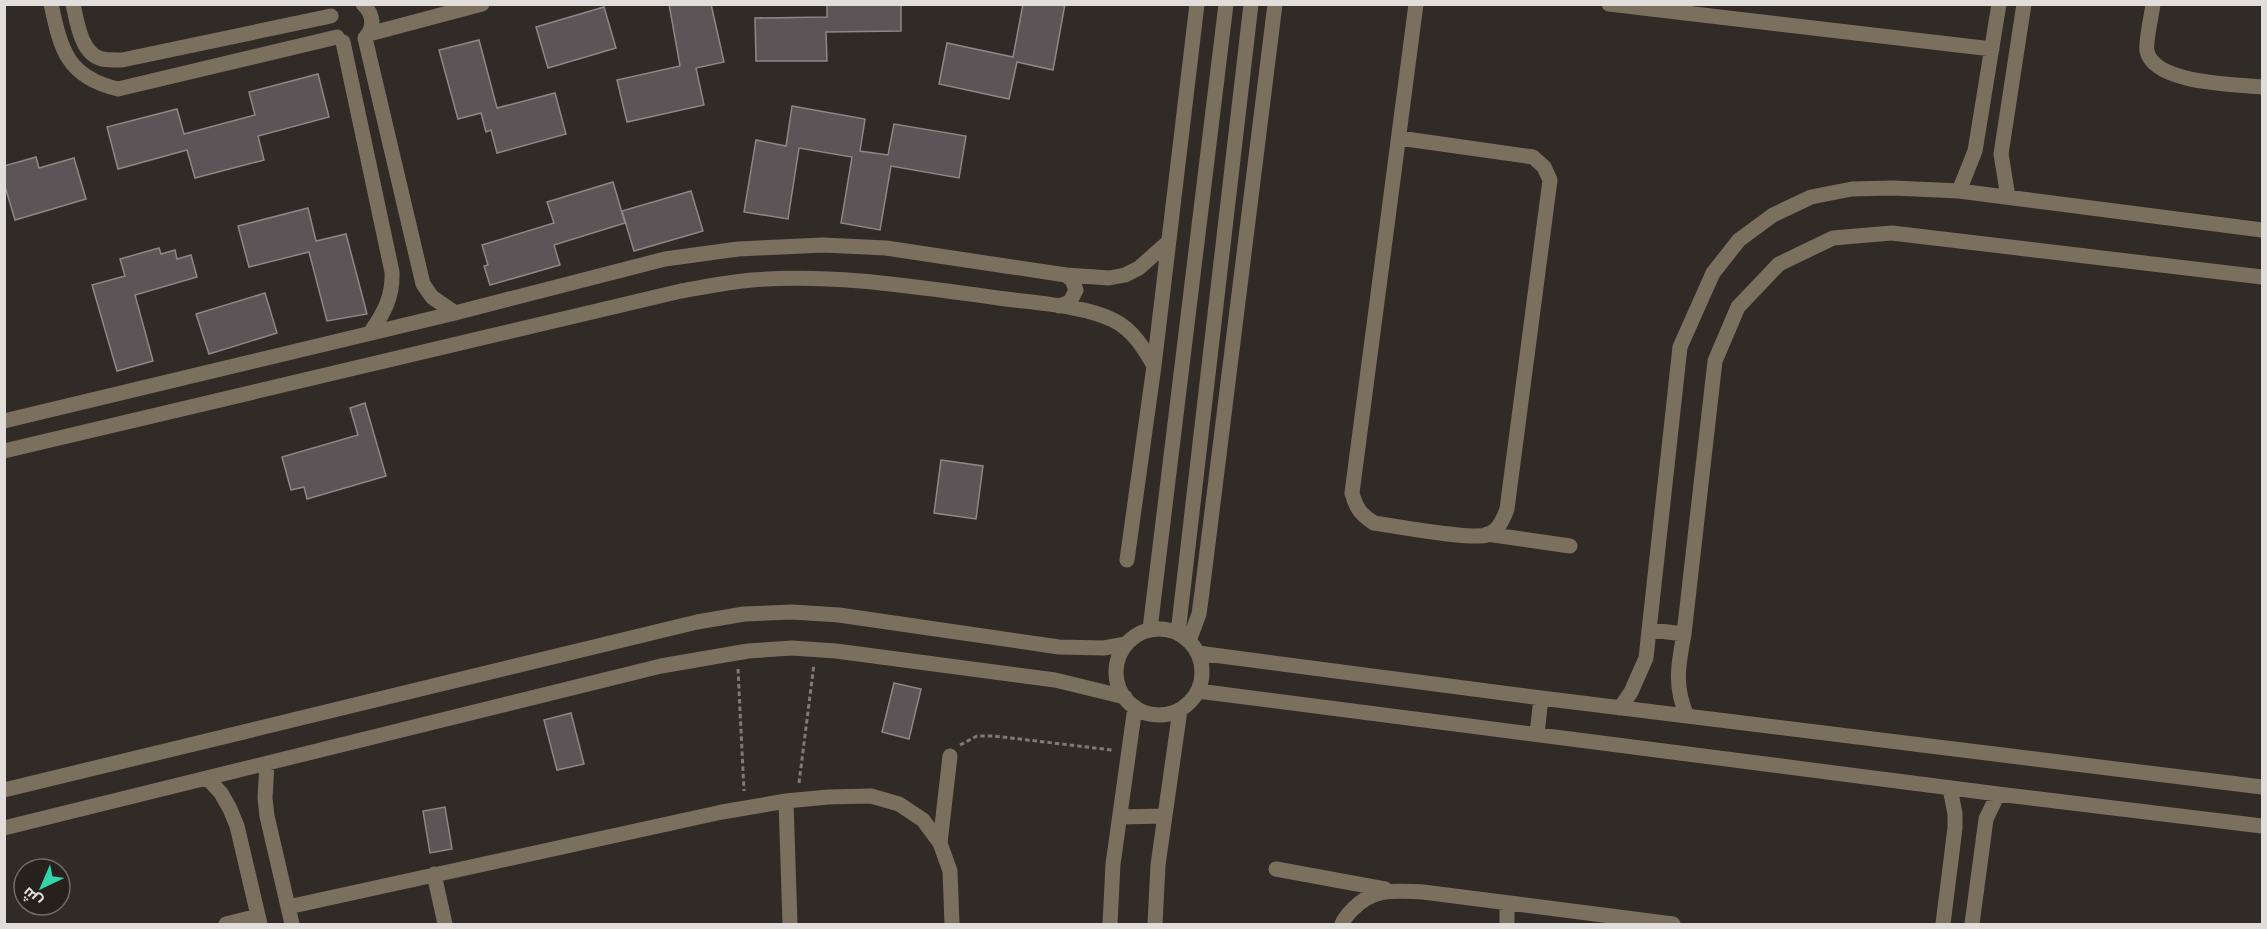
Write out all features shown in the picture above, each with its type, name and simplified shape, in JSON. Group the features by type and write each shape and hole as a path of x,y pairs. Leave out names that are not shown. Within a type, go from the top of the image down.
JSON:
{"street":[{"path":"51,4 64,54 80,73 97,84 118,89 340,40 351,43 367,36 482,4"},
{"path":"73,4 81,37 89,50 99,58 122,60 335,9 333,31 340,40 391,267 392,286 389,300 370,333"},
{"path":"363,4 371,15 372,22 367,36 423,284 432,297 455,313"},
{"path":"1127,560 1154,366 1197,4"},
{"path":"1150,629 1226,4"},
{"path":"4,828 661,666 737,652 792,648 816,650 1055,680 1130,702 1149,714 1165,714 1179,710 1190,702 1198,691 1202,672 1188,642 1251,4"},
{"path":"1188,642 1198,614 1202,592 1275,4"},
{"path":"1416,4 1352,493 1355,506 1363,516 1374,523 1471,536 1487,534 1570,546"},
{"path":"1610,4 1992,49"},
{"path":"1959,191 1976,151 1999,4"},
{"path":"2008,197 2001,154 2024,4"},
{"path":"2153,4 2147,51 2157,68 2175,77 2262,87"},
{"path":"1399,138 1533,157 1544,166 1550,180 1507,509 1500,525 1487,534"},
{"path":"1620,708 1640,676 1647,658 1680,347 1713,273 1739,240 1773,215 1811,197 1852,189 1959,191 2262,230"},
{"path":"1687,716 1680,701 1677,684 1715,361 1738,307 1779,264 1833,238 1892,233 2262,277"},
{"path":"4,421 455,313 665,259 738,249 823,245 886,248 1066,275 1109,278 1125,275 1140,268 1167,243"},
{"path":"391,267 400,273 406,273 418,264"},
{"path":"1059,306 1070,302 1076,291 1072,280 1066,275"},
{"path":"4,451 681,291 753,280 825,279 899,284 1059,306 1099,314 1125,327 1143,347 1154,366"},
{"path":"4,790 697,622 744,614 792,612 839,615 1082,649 1126,644"},
{"path":"1110,924 1113,864 1129,752 1130,702 1118,685 1116,670 1119,657 1126,644 1137,635 1150,629 1164,629 1188,642 1541,698 2262,787"},
{"path":"1651,630 1684,634"},
{"path":"1198,691 2262,826"},
{"path":"1537,734 1541,698"},
{"path":"1155,924 1158,865 1179,710"},
{"path":"940,843 950,756"},
{"path":"267,764 265,798 267,816 292,924"},
{"path":"208,779 220,793 234,818 259,920 226,924"},
{"path":"1942,924 1955,828 1950,788"},
{"path":"1972,924 1986,819 1998,794"},
{"path":"288,907 744,808 792,800 871,796 899,804 923,820 940,843 950,871 952,924"},
{"path":"790,924 792,800"},
{"path":"1120,817 1164,816"},
{"path":"1276,869 1391,890 1673,924"},
{"path":"434,874 445,924"},
{"path":"1342,924 1364,898 1391,890"},
{"path":"1507,903 1507,924"}],"path":[{"path":"792,800 816,650"},
{"path":"737,652 744,808"},
{"path":"950,756 962,744 977,736 1129,752"}],"building":[{"path":"669,4 711,4 724,62 696,68 704,105 627,122 617,80 680,66"},
{"path":"827,4 901,4 901,31 826,32 827,61 756,61 755,18 827,17"},
{"path":"1023,4 1065,4 1053,70 1017,62 1009,99 939,84 947,43 1013,57"},
{"path":"604,7 616,48 548,68 536,27"},
{"path":"479,40 497,108 555,93 566,134 497,153 491,130 486,132 481,113 458,119 439,50"},
{"path":"318,74 329,117 258,136 264,160 195,178 187,150 118,169 107,127 177,109 184,134 255,115 249,92"},
{"path":"792,106 865,119 860,151 888,155 894,124 966,136 959,178 891,166 880,230 841,223 852,157 799,148 788,219 744,212 756,140 786,146"},
{"path":"36,157 39,168 74,158 86,199 15,220 4,183 4,166"},
{"path":"613,182 625,223 554,245 560,265 490,285 484,266 488,265 482,245 554,223 547,202"},
{"path":"691,191 703,231 634,251 622,211"},
{"path":"308,208 316,241 346,234 367,314 327,321 309,252 249,267 238,226"},
{"path":"159,248 161,254 175,250 177,259 191,255 197,277 135,295 153,361 117,371 92,285 125,276 120,259"},
{"path":"265,293 277,333 209,354 196,314"},
{"path":"365,403 386,476 307,499 304,487 291,490 282,457 358,435 350,408"},
{"path":"941,460 983,466 976,519 934,513"},
{"path":"894,683 921,689 909,739 882,732"},
{"path":"571,713 584,764 557,770 544,720"},
{"path":"445,807 452,849 430,853 423,811"}]}
